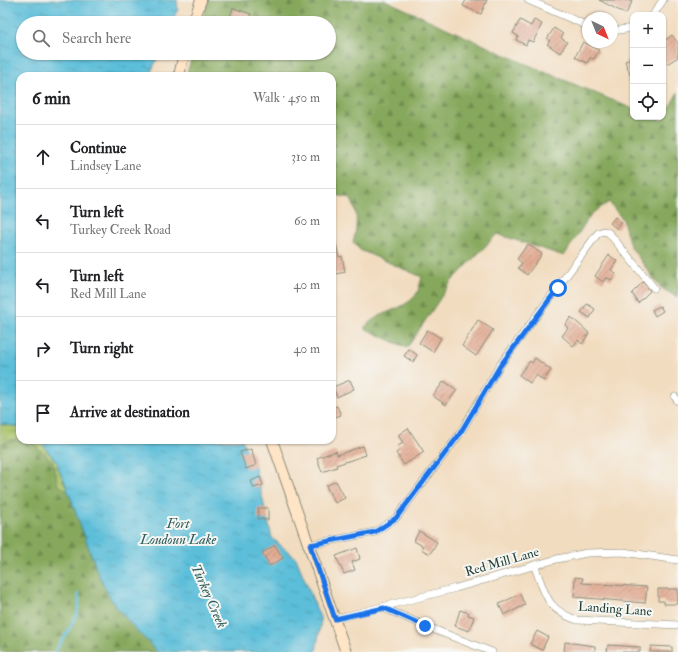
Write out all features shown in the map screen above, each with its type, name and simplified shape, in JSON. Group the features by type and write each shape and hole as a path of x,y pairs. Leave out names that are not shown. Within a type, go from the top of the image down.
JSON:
{"street":[{"path":"195,16 201,0"},
{"path":"528,0 582,23"},
{"path":"655,12 663,0"},
{"path":"618,30 630,28"},
{"path":"180,72 182,60"},
{"path":"310,545 375,532 388,525 402,512 467,424 481,396 500,366 598,233 604,231 609,233 654,288"},
{"path":"273,444 310,545 346,652"},
{"name":"Red Mill Lane","path":"335,619 384,608 534,565 587,553 623,552 678,560"},
{"name":"Landing Lane","path":"534,565 550,606 562,615 577,620 678,625"},
{"path":"384,608 492,652"}],"green space":[{"path":"208,0 385,0 519,61 630,108 630,120 666,120 666,114 678,92 678,298 660,287 630,246 623,220 609,202 591,214 564,256 497,234 451,282 407,348 364,328 369,322 405,305 411,300 417,293 422,277 360,250 353,243 356,220 355,209 350,198 336,195 336,72 187,72 191,60 336,60 336,16 203,16"},
{"path":"0,424 16,426 16,439 0,443"},
{"path":"0,441 16,441 16,444 48,444 63,463 68,491 99,576 112,601 157,652 0,652"},
{"path":"33,444 42,444 58,464 58,468 68,491 58,485 53,462"}],"water":[{"path":"0,0 177,0 178,10 174,16 16,16 16,60 157,60 151,72 16,72 16,426 0,424"},
{"name":"Fort Loudoun Lake","path":"42,444 244,444 256,471 272,538 296,558 321,620 316,652 157,652 122,614 110,598 99,576 64,480 58,468 58,464"}],"building":[{"path":"466,0 487,0 481,14 463,6"},
{"path":"599,0 627,0 632,2 626,14"},
{"path":"233,8 251,14 250,16 230,16"},
{"path":"520,20 531,26 534,20 542,24 533,42 528,40 526,45 516,40 518,36 513,33"},
{"path":"554,28 563,34 561,38 567,42 560,53 547,44 550,41 547,39"},
{"path":"672,35 678,43 678,57 667,64 666,63 666,40"},
{"path":"582,44 582,48 595,48 599,50 594,59 590,58 587,63 575,57"},
{"path":"630,59 630,75 625,61"},
{"path":"615,217 622,223 617,229 610,223"},
{"path":"336,244 339,257 342,256 345,272 336,274"},
{"path":"528,244 542,254 527,275 518,268 522,263 517,259"},
{"path":"609,255 617,261 611,270 616,273 611,280 606,277 603,282 595,276"},
{"path":"643,282 650,291 638,303 632,293"},
{"path":"587,304 595,309 590,318 581,312"},
{"path":"660,306 663,311 655,316 652,310"},
{"path":"571,317 589,333 582,344 578,340 573,346 562,336 568,328 565,325"},
{"path":"478,320 493,330 476,356 462,346"},
{"path":"427,330 441,338 433,352 419,343"},
{"path":"409,349 417,355 413,362 404,356"},
{"path":"535,358 551,370 544,381 536,375 530,383 519,375 530,361 532,363"},
{"path":"350,380 354,389 337,397 336,386"},
{"path":"444,381 457,390 446,405 433,396"},
{"path":"336,406 341,415 336,417"},
{"path":"408,428 424,452 404,465 396,453 400,450 398,446 403,443 398,435"},
{"path":"363,446 366,455 336,465 337,467 322,472 317,458 336,451 337,455"},
{"path":"251,449 256,465 246,469 240,452"},
{"path":"260,477 263,485 254,488 251,481"},
{"path":"336,481 345,498 335,503 326,486"},
{"path":"258,508 268,508 268,520 258,519"},
{"path":"419,531 437,542 430,554 421,549 423,546 414,541"},
{"path":"275,545 283,558 270,566 262,553"},
{"path":"357,548 360,559 352,562 355,570 344,574 336,556"},
{"path":"575,577 583,578 582,583 647,587 645,603 574,597"},
{"path":"658,589 678,589 678,604 664,604 664,601 658,601"},
{"path":"520,594 525,605 504,615 499,604"},
{"path":"460,610 469,613 468,615 474,617 469,631 455,626"},
{"path":"537,631 548,637 542,650 530,644"},
{"path":"565,642 595,646 595,652 564,652"},
{"path":"608,645 640,647 640,652 607,652"},
{"path":"651,646 672,647 672,652 650,652"}],"waterway":[{"path":"55,652 76,616 79,601 78,594"}],"route":[{"path":"425,626 384,608 335,619 310,545 375,532 388,525 402,512 467,424 481,396 500,366 558,288"}],"water label":[{"name":"Turkey Creek","path":"209,596"}]}
